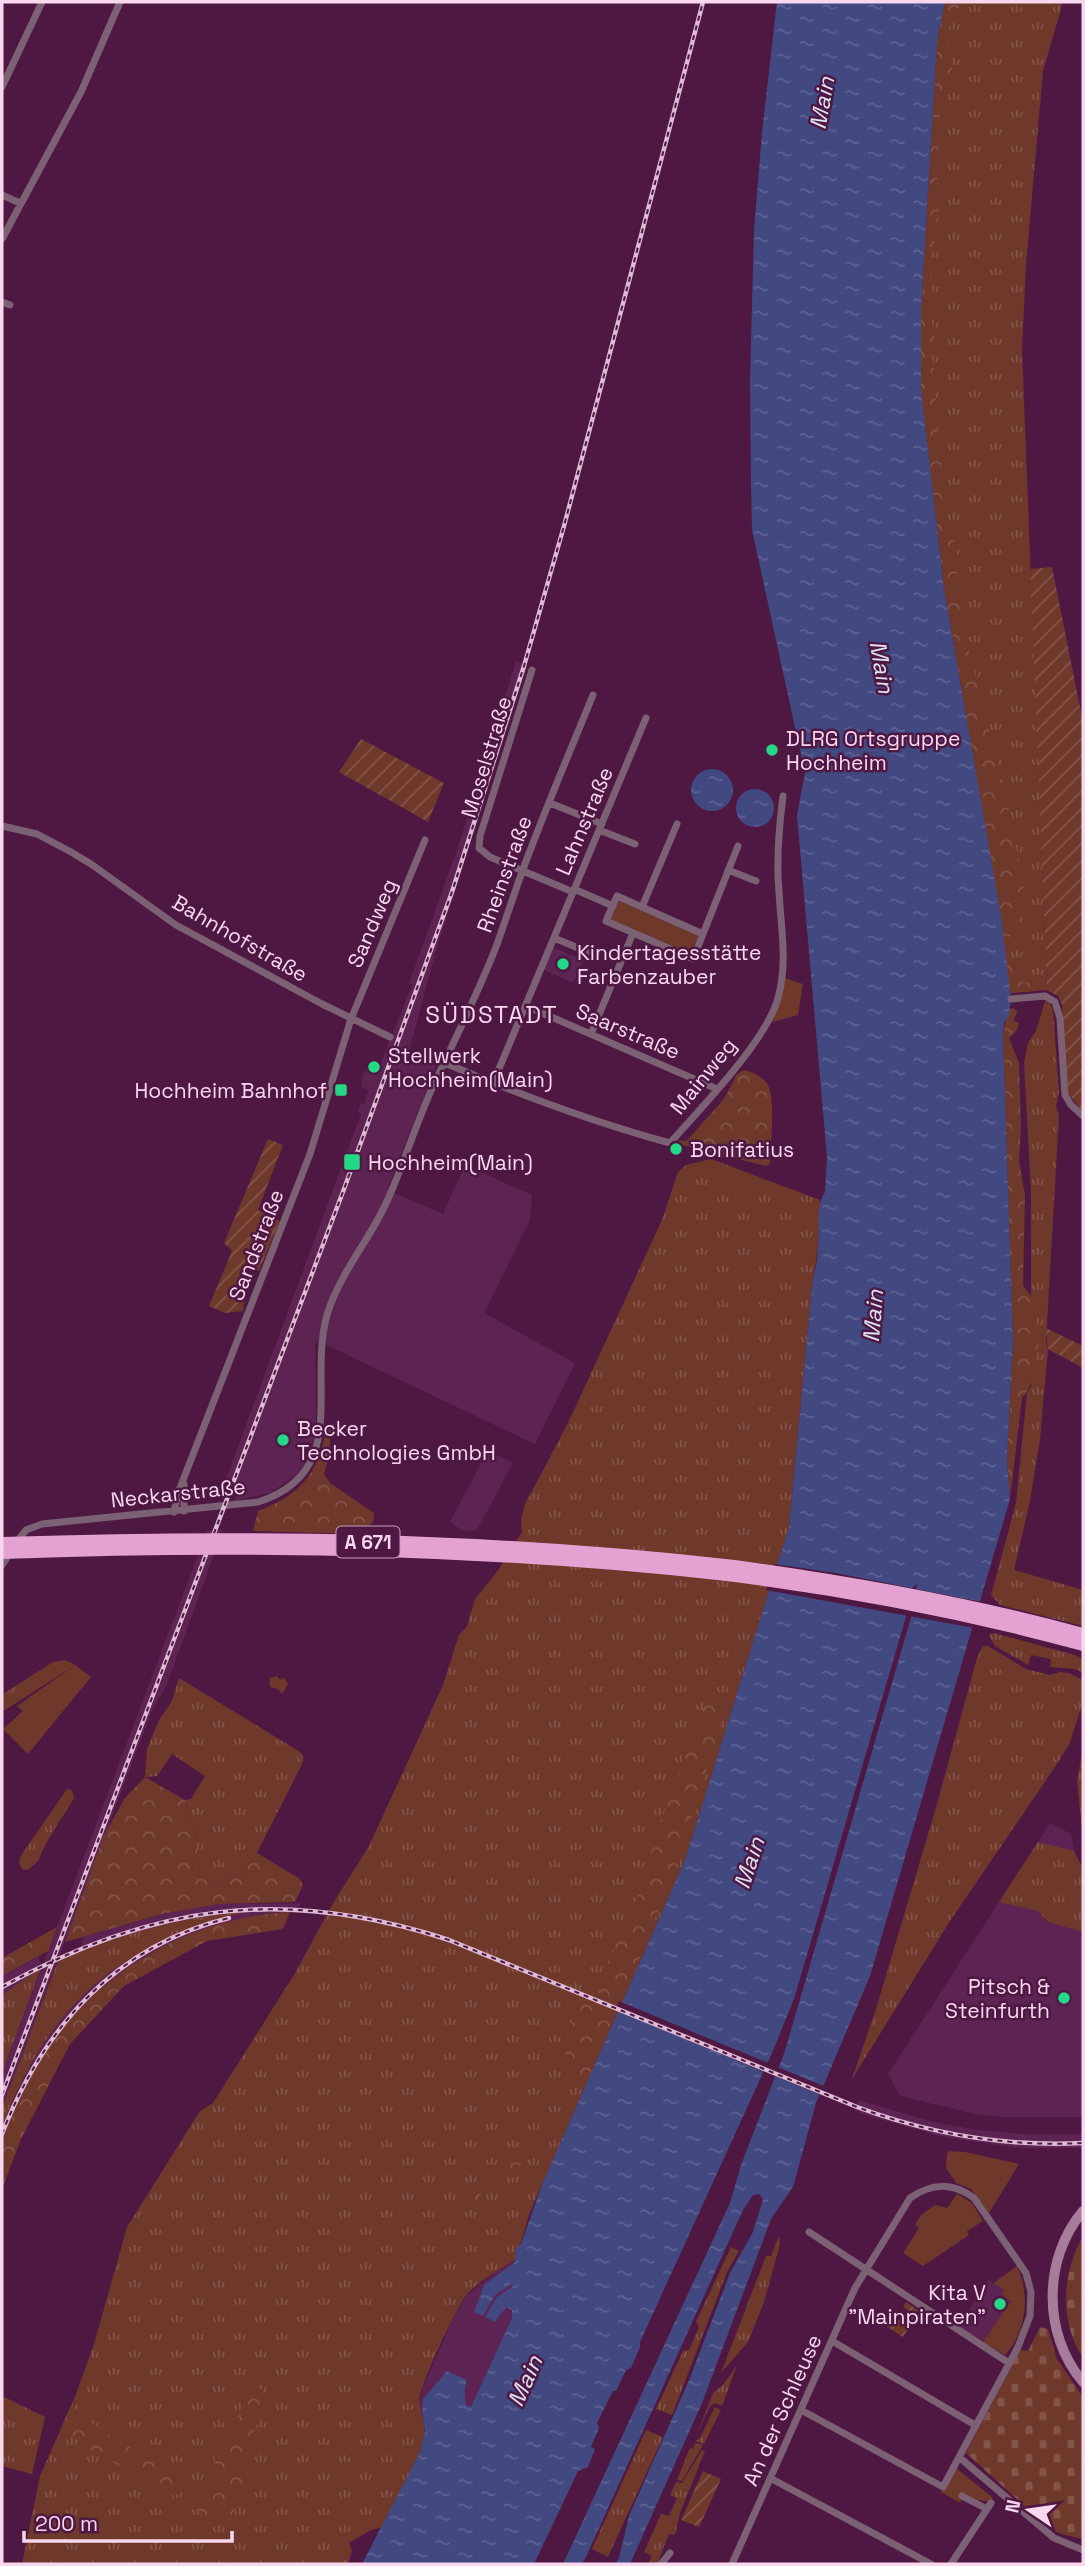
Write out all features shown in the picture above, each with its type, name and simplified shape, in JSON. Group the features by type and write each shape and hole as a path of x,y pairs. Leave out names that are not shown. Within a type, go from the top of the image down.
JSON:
{"highway":[{"name":"A 671","path":"2,1543 301,1540 575,1551 782,1573 1083,1634"},
{"name":"A 671","path":"2,1553 270,1550 428,1553 674,1569 780,1582 998,1618 1083,1645"},
{"path":"1062,1639 1083,1651"}],"main road":[{"path":"1083,2211 1068,2232 1056,2262 1053,2284 1054,2321 1063,2348 1083,2382"}],"street":[{"path":"2,87 42,2"},
{"path":"2,239 81,92 120,2"},
{"path":"2,195 20,203"},
{"name":"Moselstraße","path":"532,670 478,842 483,853 613,906"},
{"name":"Rheinstraße","path":"445,1063 495,947 522,871 593,695"},
{"name":"Lahnstraße","path":"493,1083 646,718"},
{"name":"Mainweg","path":"445,1063 627,1131 670,1143 717,1089 770,1019 778,998 784,971 785,947 778,889 783,796"},
{"path":"550,803 635,844"},
{"path":"642,907 677,824"},
{"name":"Bahnhofstraße","path":"2,826 37,834 71,852 176,925 351,1019 390,1037"},
{"name":"Sandweg","path":"351,1019 425,840"},
{"path":"704,934 617,897 606,921 693,959 704,934 738,846"},
{"path":"728,870 756,881"},
{"path":"591,1034 633,933"},
{"path":"554,938 588,952"},
{"path":"1010,999 1045,996 1055,1002 1058,1007 1065,1095 1083,1116"},
{"name":"Saarstraße","path":"526,1006 717,1089"},
{"name":"Sandstraße","path":"174,1512 178,1493 310,1154 351,1019"},
{"name":"Neckarstraße","path":"2,1565 22,1535 36,1525 244,1504 270,1498 292,1485 309,1465 321,1429 321,1353 327,1314 335,1292 384,1208 445,1063"},
{"name":"Sandstraße","path":"183,1480 184,1510"},
{"name":"An der Schleuse","path":"732,2564 770,2479 801,2410 832,2341 865,2270 910,2197 936,2186 947,2186 964,2191 974,2198 1021,2264 1030,2285 1030,2320 943,2487 801,2410"},
{"path":"809,2232 1009,2363"},
{"path":"832,2341 975,2425"},
{"path":"959,2457 1054,2538 1083,2548"},
{"path":"770,2479 931,2564"},
{"path":"954,2564 989,2506 962,2496"},
{"path":"661,2564 670,2553"}],"shaded area":[{"path":"516,661 527,666 437,947 409,1052 437,1063 387,1190 443,1214 465,1165 532,1195 530,1220 484,1313 575,1363 535,1444 318,1341 315,1345 316,1427 305,1463 295,1476 270,1493 234,1501 239,1487 223,1487 361,1114 358,1111 361,1103 364,1104 368,1090 361,1087 363,1075 372,1057 380,1065 412,985 409,983 458,847"},
{"name":"Kindertagesstätte Farbenzauber","path":"552,947 584,960 573,983 542,969"},
{"path":"488,1450 513,1463 477,1530 463,1531 450,1522"},
{"path":"223,1530 166,1687 152,1710 2,2108 2,2073 41,1970 2,1995 2,1976 38,1957 42,1967 207,1531"},
{"path":"1050,1823 1071,1834 1075,1855 1083,1869 1083,2117 1001,2117 975,2114 900,2096 888,2074"},
{"path":"301,1903 298,1913 261,1914 196,1932 145,1956 105,1984 88,1999 56,2037 30,2079 2,2143 2,2127 25,2074 51,2031 83,1993 142,1950 193,1926 238,1913 218,1914 164,1925 80,1951 83,1937 162,1914 219,1904"},
{"path":"859,2100 933,2122 978,2130 1023,2134 1083,2134 1083,2148 1021,2148 948,2138 868,2116 855,2110"},
{"path":"517,2258 513,2316 471,2407 424,2424 420,2407 421,2392 454,2316 467,2295"},
{"path":"1001,2276 1022,2277 1025,2299 1021,2325 1005,2355 959,2326 988,2280 994,2283"}],"green space":[{"path":"945,2 1063,2 1043,71 1026,265 1022,349 1047,990 1009,993 936,519 921,390 921,311"},
{"path":"945,2 962,2 949,27 948,51 953,66 945,87 940,113 937,152 939,215 931,229 935,242 930,263 933,297 930,306 935,342 932,354 937,427 944,492 957,551 957,573 964,601 969,651 1006,797 1026,896 1022,913 1010,936 1011,962 1017,968 1022,982 1029,983 1035,991 1009,993 1001,916 944,589 921,390 921,311 937,41"},
{"path":"1052,567 1083,722 1083,1112 1068,1093 1062,1005 1058,996 1047,990 1030,569"},
{"path":"361,739 444,783 428,822 339,772"},
{"path":"619,901 699,934 690,955 610,920"},
{"path":"785,978 803,984 798,1015 772,1022 781,999"},
{"path":"1045,1001 1049,1002 1053,1010 1059,1092 1056,1106 1059,1115 1046,1341 1048,1349 1040,1439 1030,1501 1014,1570 1083,1590 1083,1626 1000,1605 991,1595 1016,1503 1027,1393 1031,1387 1038,1341 1031,1309 1031,1191 1024,1063 1028,1043 1036,1031"},
{"path":"1013,1008 1017,1011 1014,1021 1019,1023 1017,1030 1009,1038 1019,1063 1019,1160 1025,1196 1023,1286 1032,1297 1038,1340 1033,1379 1022,1398 1010,1499 1007,1459 1013,1340 1003,1034 1008,1010"},
{"path":"745,1070 763,1079 770,1092 770,1164 766,1166 678,1144 678,1140 686,1141 691,1136 724,1099 737,1074"},
{"path":"268,1139 283,1145 258,1210 280,1221 259,1271 248,1267 243,1311 225,1313 209,1306 232,1251 224,1243"},
{"path":"711,1159 820,1200 818,1248 789,1527 685,1860 529,2215 516,2259 468,2293 456,2312 434,2360 420,2396 425,2433 422,2449 412,2472 383,2527 371,2530 349,2543 352,2551 348,2564 22,2564 40,2476 75,2397 94,2344 127,2227 200,2111 213,2103 294,1975 332,1905 369,1846 443,1685 459,1635 467,1626 475,1599 499,1569 522,1532 521,1519 525,1504 567,1425 662,1220 678,1172 686,1165"},
{"path":"712,1160 755,1179 747,1196 704,1177"},
{"path":"1046,1328 1083,1346 1083,1368 1048,1349"},
{"path":"327,1423 331,1425 329,1455 324,1474 330,1483 374,1513 373,1522 359,1534 253,1531 258,1511 287,1497 307,1478 320,1454"},
{"path":"994,1633 1075,1655 1083,1659 1083,1673 1075,1669 1050,1667 1051,1659 1031,1655 1028,1665 995,1646 989,1635"},
{"path":"983,1646 988,1646 1026,1669 1050,1675 1069,1673 1083,1680 1083,1702 1069,1745 950,1921 852,2079 876,2009 977,1658"},
{"path":"65,1660 75,1665 2,1712 3,1694 53,1662"},
{"path":"75,1665 91,1677 28,1754 3,1729 23,1711 17,1706"},
{"path":"277,1676 280,1680 284,1678 288,1684 282,1694 278,1689 270,1687 270,1678"},
{"path":"179,1678 303,1756 302,1764 257,1853 240,1876 212,1883 200,1875 195,1831 185,1800 191,1799 205,1776 172,1754 157,1776 145,1777 147,1749 159,1720 172,1701"},
{"path":"730,1697 678,1860 625,1996 612,1998 591,1990 606,1966 639,1894 657,1831 707,1699"},
{"path":"1083,1748 1083,1839 1077,1781"},
{"path":"145,1777 185,1800 195,1831 200,1875 212,1883 240,1876 257,1853 300,1879 303,1885 295,1902 219,1904 162,1914 65,1942 104,1835 125,1798"},
{"path":"67,1789 72,1790 74,1798 39,1860 28,1870 22,1869 20,1857"},
{"path":"1038,1842 1074,1851 1083,1869 1083,1932 1048,1922 1038,1911 999,1902"},
{"path":"244,1912 160,1942 124,1962 93,1986 66,2014 42,2047 20,2084 2,2127 2,2108 58,1961 149,1929 197,1918"},
{"path":"290,1912 283,1929 207,1941 124,1986 70,2044 21,2139 2,2189 1,2157 7,2125 45,2054 70,2020 99,1990 132,1965 168,1944 207,1928 248,1917"},
{"path":"57,1927 48,1951 2,1976 2,1958"},
{"path":"41,1968 2,2073 2,1995"},
{"path":"585,1998 608,2008 616,2015 584,2089 570,2080 565,2046 568,2028"},
{"path":"525,2147 528,2152 513,2178 500,2172 496,2164 500,2155 513,2148"},
{"path":"950,2151 1019,2164 989,2213 971,2189 956,2183 946,2168 947,2153"},
{"path":"473,2185 479,2187 479,2199 473,2201 467,2199 465,2193 467,2187"},
{"path":"957,2194 972,2203 983,2221 967,2231 969,2235 923,2266 903,2253 919,2228 915,2225 921,2215 935,2205 947,2208"},
{"path":"779,2235 780,2244 764,2302 748,2342 721,2373 766,2256 771,2256"},
{"path":"1083,2236 1083,2358 1070,2329 1066,2297 1071,2266"},
{"path":"731,2247 739,2251 727,2272 672,2415 656,2409 683,2351 689,2350 699,2327 696,2322"},
{"path":"1017,2266 1024,2289 1024,2312 1018,2335 1005,2355 983,2342 1011,2301 1002,2295 1004,2290 994,2283"},
{"path":"906,2302 919,2311 903,2337 886,2326 887,2323 893,2326 898,2319 907,2324 913,2313 903,2307"},
{"path":"1040,2327 1048,2329 1057,2359 1083,2397 1083,2539 1049,2528 966,2453 1020,2350 1028,2351"},
{"path":"737,2365 722,2406 715,2403 710,2406 697,2434 713,2393 723,2385"},
{"path":"255,2386 262,2390 265,2404 247,2448 250,2492 237,2500 235,2512 223,2522 211,2523 197,2510 199,2499 215,2489 217,2476 214,2456"},
{"path":"2,2396 45,2417 32,2474 2,2466"},
{"path":"71,2405 93,2424 173,2475 181,2485 180,2494 170,2495 88,2448 61,2428"},
{"path":"715,2407 721,2410 704,2444 696,2441 700,2438"},
{"path":"646,2430 663,2437 608,2557 592,2549"},
{"path":"695,2443 703,2445 682,2481 677,2480 690,2448 693,2449"},
{"path":"702,2450 705,2451 680,2513 675,2535 669,2534 657,2564 648,2564 652,2556 644,2552 661,2514 669,2516 677,2498 670,2495 676,2482 682,2483"},
{"path":"955,2467 993,2498 990,2502 964,2495 960,2503 941,2492"},
{"path":"703,2471 721,2479 699,2527 681,2520"}],"water":[{"name":"Main","path":"777,2 945,2 937,41 921,311 921,390 944,589 1001,916 1011,999 1003,1034 1013,1340 1007,1459 1010,1499 870,1976 816,2103 793,2187 771,2219 702,2403 630,2564 615,2564 619,2558 629,2516 690,2378 730,2273 753,2232 763,2199 759,2194 753,2195 743,2210 585,2559 581,2564 563,2564 730,2203 741,2165 785,2051 912,1614 917,1584 912,1588 908,1610 794,1999 640,2342 631,2368 626,2370 616,2391 613,2391 597,2423 599,2428 591,2447 595,2449 588,2467 578,2471 534,2564 362,2564 420,2452 425,2431 423,2399 447,2371 467,2380 465,2402 471,2407 512,2318 512,2310 506,2307 495,2322 485,2317 497,2297 513,2286 512,2284 495,2295 483,2316 474,2312 484,2285 515,2262 516,2249 521,2244 543,2182 685,1860 789,1527 812,1286 818,1252 819,1211 825,1192 827,1157 797,815 805,773 752,530 750,381 754,230"},
{"path":"712,769 727,775 733,790 727,805 712,811 697,805 691,790 697,775"},
{"path":"755,789 768,795 774,808 768,821 755,827 742,821 736,808 742,795"}],"pier":[{"path":"774,1564 836,1573 982,1602 974,1628 766,1590"},
{"path":"619,2001 771,2064 767,2073 615,2010"},
{"path":"775,2066 826,2087 823,2096 772,2075"}],"railway":[{"path":"2,2095 344,1189 452,892 524,666 564,526 703,2"},
{"path":"2,1987 58,1959 112,1937 166,1921 220,1912 274,1909 330,1913 388,1923 449,1940 857,2107 912,2125 996,2140 1083,2143"},
{"path":"2,2134 39,2059 62,2026 88,1997 118,1971 151,1949 188,1931 229,1918"}],"place":[{"name":"DLRG Ortsgruppe Hochheim","path":"772,750"},
{"name":"Kindertagesstätte Farbenzauber","path":"563,964"},
{"name":"Stellwerk Hochheim(Main)","path":"374,1067"},
{"name":"Hochheim Bahnhof","path":"341,1090"},
{"name":"Bonifatius","path":"676,1149"},
{"name":"Hochheim(Main)","path":"352,1162"},
{"name":"Becker Technologies GmbH","path":"283,1440"},
{"name":"Pitsch & Steinfurth","path":"1064,1998"},
{"name":"Kita V \"Mainpiraten\"","path":"1000,2304"}],"district":[{"name":"SÜDSTADT","path":"492,1014"}]}
